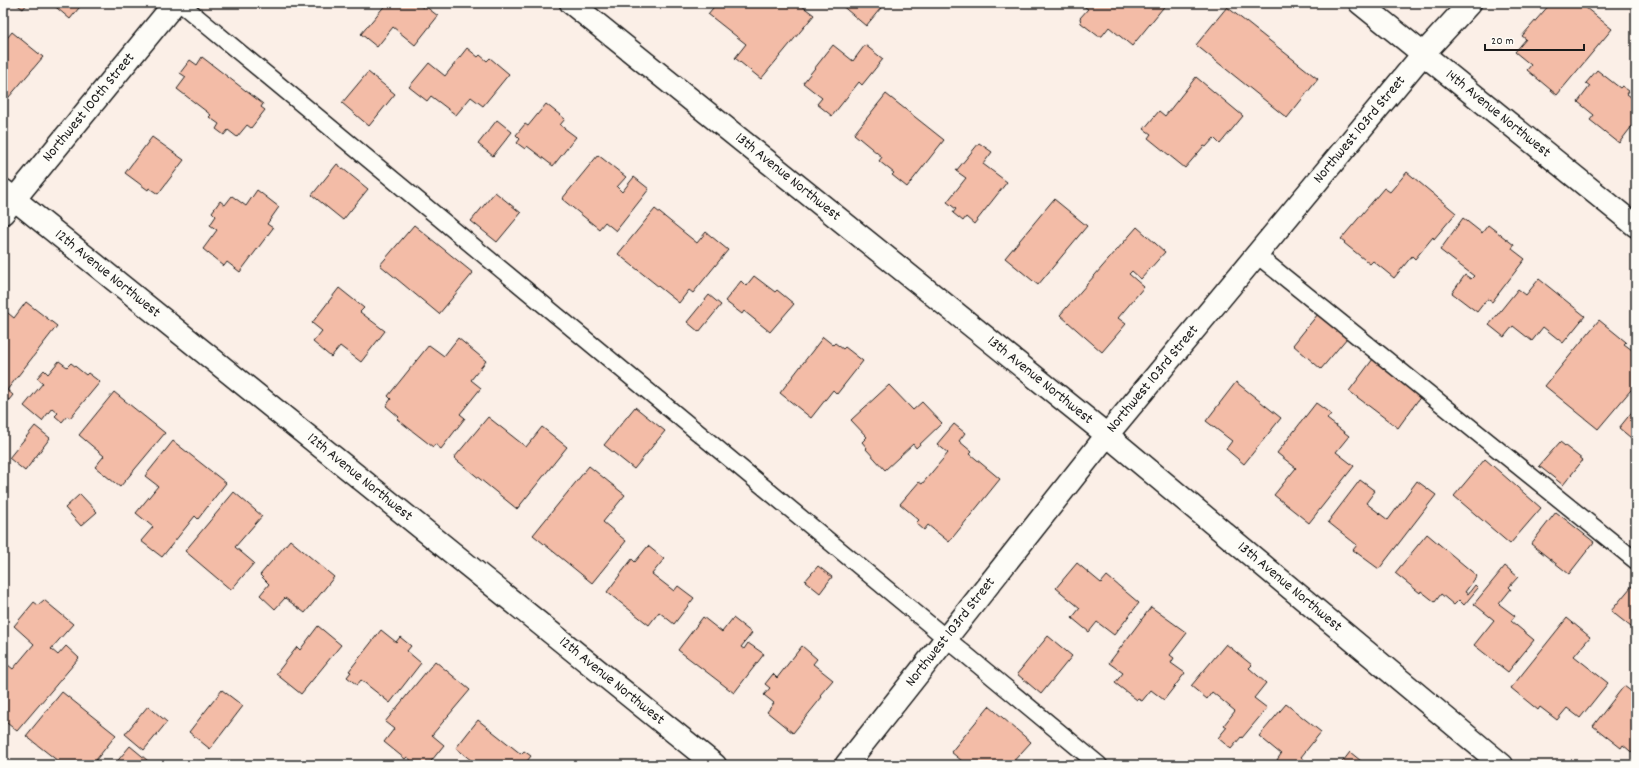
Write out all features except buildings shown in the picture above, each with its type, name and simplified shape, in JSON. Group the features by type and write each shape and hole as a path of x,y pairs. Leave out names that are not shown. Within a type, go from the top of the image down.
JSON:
{"street":[{"name":"Northwest 100th Street","path":"7,201 175,3"},
{"name":"13th Avenue Northwest","path":"571,3 1107,435 1502,765"},
{"name":"14th Avenue Northwest","path":"1360,3 1636,226"},
{"name":"Northwest 103rd Street","path":"846,765 1107,435 1423,54 1470,3"},
{"name":"12th Avenue Northwest","path":"7,201 715,765"}],"lane":[{"path":"180,3 1099,765"},
{"path":"1257,255 1636,561"}]}
